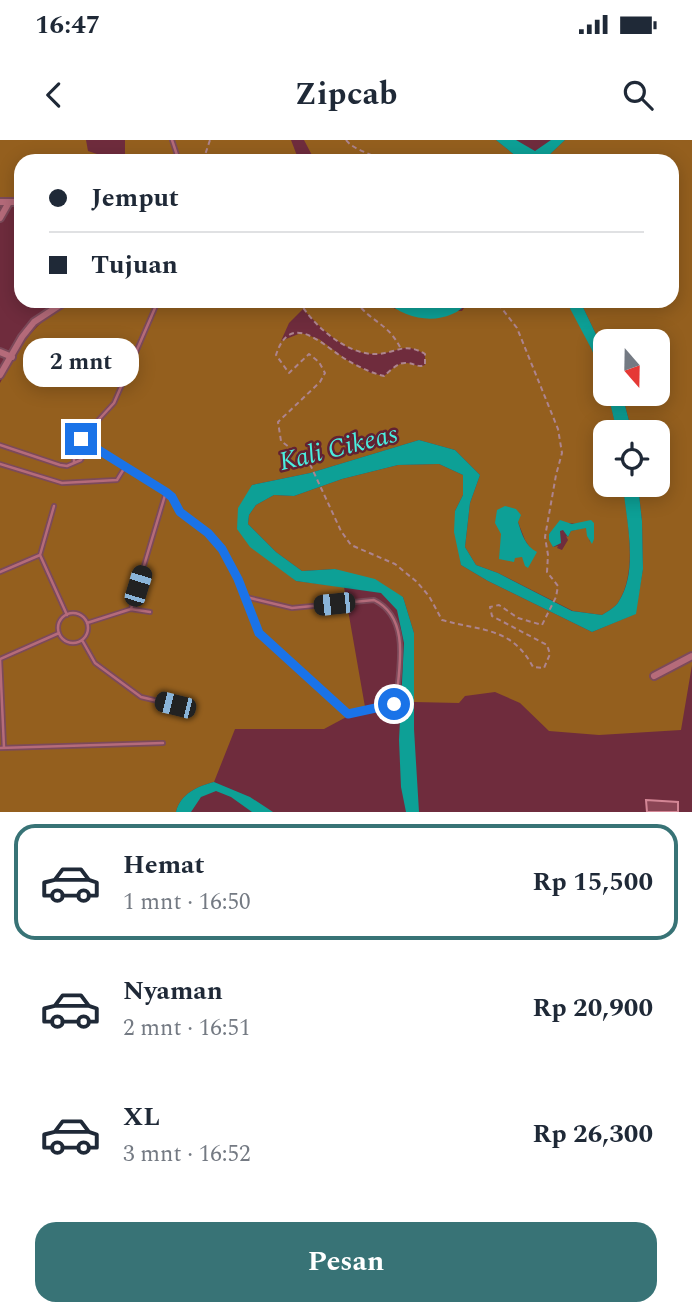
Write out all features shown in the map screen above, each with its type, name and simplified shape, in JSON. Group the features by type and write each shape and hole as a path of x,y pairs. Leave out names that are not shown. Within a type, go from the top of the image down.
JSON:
{"street":[{"path":"0,202 14,203"},
{"path":"0,218 8,204"},
{"path":"0,375 34,322 55,308"},
{"path":"0,352 12,357"},
{"path":"654,676 692,656"}],"lane":[{"path":"74,463 74,455 81,439 114,403 157,308"},
{"path":"81,439 166,492 180,512 208,533 222,549 246,597 259,633 348,714 390,706 396,702 400,647 397,624 383,605 374,600 292,608 246,597"},
{"path":"0,446 60,465 81,460 89,445"},
{"path":"0,464 62,483 117,480 125,467"},
{"path":"131,609 166,492"},
{"path":"54,506 40,555 67,615"},
{"path":"0,572 40,555"},
{"path":"87,623 131,609 150,612"},
{"path":"67,615 81,615 87,623 88,632 82,640 66,641 59,633 60,622 67,615"},
{"path":"59,633 0,659 2,748 163,744"},
{"path":"82,640 94,663 141,696 175,705"}],"path":[{"path":"346,140 352,148 370,154"},
{"path":"305,308 343,346 376,354 401,348 415,348 425,354 425,365 397,365 384,376 371,373 347,360 319,339 301,333 289,337 280,342 276,355 289,373 309,354 319,362 325,373 320,382 278,422 281,441 309,462 341,531 351,545 395,564 417,582 429,596 442,620 508,637 524,650 533,667 544,668 550,654 547,645 492,616 490,607 499,605 518,618 542,625 556,597 558,586 547,572 545,537 562,453 558,429 517,328 501,308"},
{"path":"362,308 372,319 381,322 393,333 401,348"}],"shaded area":[{"path":"0,140 86,140 88,151 97,154 14,154 14,197 0,197"},
{"path":"125,140 291,140 296,154 125,154"},
{"path":"304,140 496,140 513,154 311,154"},
{"path":"565,140 692,140 692,665 681,730 599,735 549,731 520,703 495,692 465,696 459,703 414,702 414,633 403,597 335,569 302,571 276,552 248,524 249,515 256,505 274,495 294,496 342,479 398,465 439,464 463,475 463,495 455,511 461,565 592,632 635,614 643,569 639,497 670,497 670,420 629,420 625,406 670,406 670,329 593,329 583,308 679,308 679,154 550,154"},
{"path":"62,308 394,308 462,311 464,308 570,308 593,353 593,406 611,406 614,420 593,420 593,497 625,497 630,545 625,589 614,607 602,615 573,611 498,573 476,565 465,547 470,503 480,475 455,450 419,440 310,473 252,485 237,528 296,581 344,587 365,707 324,729 235,729 214,782 190,792 181,800 176,812 0,812 0,383 38,326","holes":["303,309 336,340 366,353 377,354 412,348 425,354 425,365 403,363 384,376 371,373 347,360 319,339 301,333 281,341 289,323","518,522 531,549 522,557 515,557 501,545 501,534","569,523 593,526 590,542 587,527 571,531 568,537 566,536 568,540 562,550 557,548 558,546 553,547 549,534 556,528"]}],"water":[{"path":"496,140 516,140 535,151 551,140 565,140 550,154 513,154"},
{"path":"395,308 462,308 440,318 429,319 406,314"},
{"path":"570,308 583,308 593,329 593,353"},
{"path":"611,406 625,406 629,420 614,420"},
{"path":"419,440 455,450 480,475 470,503 465,547 476,565 498,573 572,611 602,615 619,601 628,575 630,544 624,497 639,497 643,569 636,614 592,632 461,565 454,532 455,511 463,495 463,475 439,464 398,465 342,479 294,496 274,495 256,505 249,515 248,524 276,552 302,571 335,569 375,579 403,597 414,633 414,729 419,812 406,812 401,787 399,740 404,643 397,610 381,593 296,581 250,547 237,529 238,508 252,485 310,473"},
{"path":"505,506 516,509 521,515 518,522 523,535 537,552 528,568 522,557 515,558 514,562 499,559 501,534 495,523 497,510"},
{"path":"560,520 572,524 591,520 594,523 592,544 586,528 571,531 568,537 563,530 560,531 561,543 553,547 549,534"},
{"path":"214,782 250,797 273,812 252,812 231,797 216,791 201,797 191,812 176,812 181,800 190,792"}],"building":[{"path":"646,800 678,802 678,812 647,812"}],"route":[{"path":"81,439 166,492 180,512 208,533 222,549 238,579 259,633 348,714 394,704"}],"water label":[{"name":"Kali Cikeas","path":"338,447"}]}
